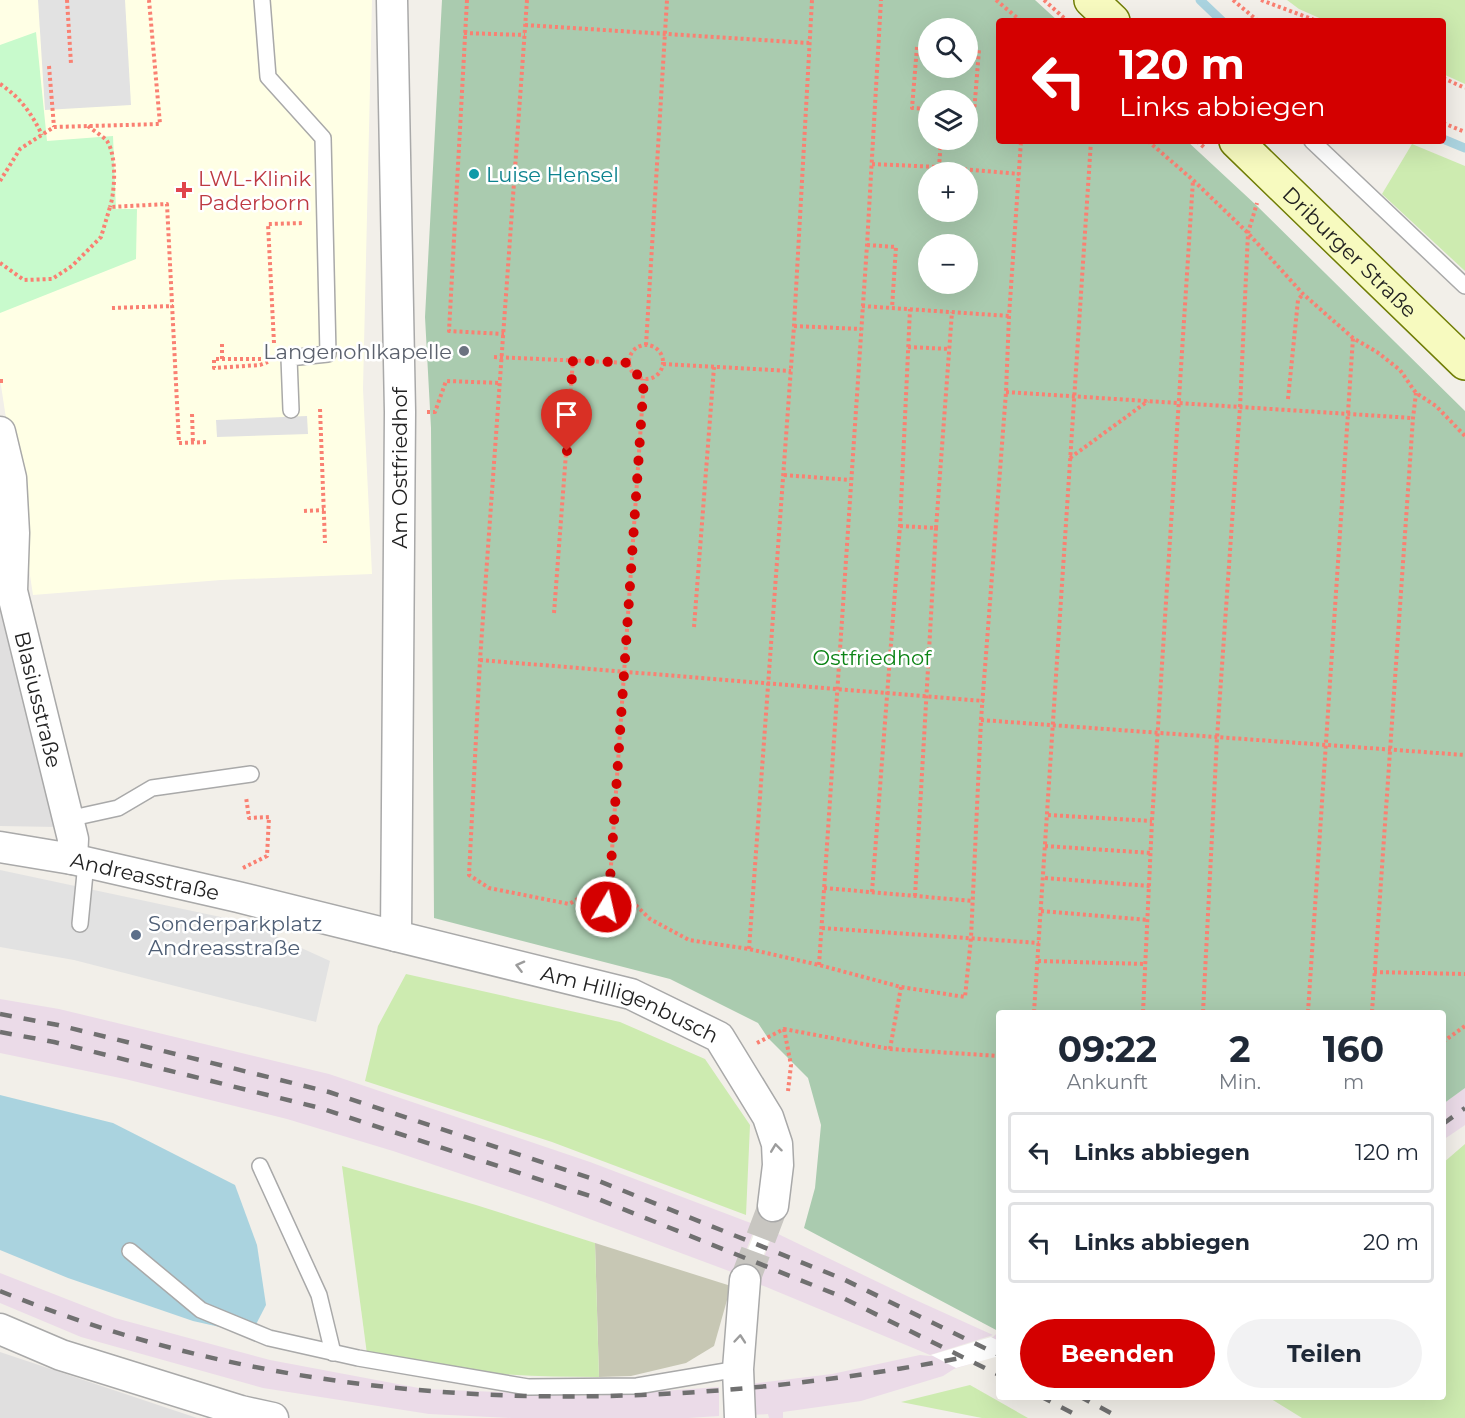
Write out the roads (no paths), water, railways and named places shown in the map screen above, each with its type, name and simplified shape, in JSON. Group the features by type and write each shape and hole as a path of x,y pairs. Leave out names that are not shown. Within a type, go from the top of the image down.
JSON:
{"main road":[{"path":"1091,0 1110,18"},
{"name":"Driburger Straße","path":"1239,144 1465,363"}],"street":[{"name":"Am Ostfriedhof","path":"392,0 400,412 396,936"},
{"name":"Blasiusstraße","path":"0,432 12,478 14,534 12,591 79,861"},
{"name":"Andreasstraße","path":"0,847 79,861 396,936"},
{"name":"Am Hilligenbusch","path":"396,936 631,994 719,1037 768,1117 777,1144 778,1165 773,1206"},
{"path":"740,1418 738,1369 745,1280"},
{"path":"0,1329 61,1355 240,1411 273,1418"}],"lane":[{"path":"262,0 268,77 323,138 328,354 289,358 291,410"},
{"path":"1315,144 1465,286"},
{"path":"68,819 118,808 152,788 251,774"},
{"path":"79,861 80,924"},
{"path":"260,1166 320,1296 333,1353"},
{"path":"130,1251 201,1310 269,1338 333,1353 528,1387 637,1386 738,1369"}],"water":[{"path":"0,1095 113,1123 235,1185 257,1245 266,1305 251,1334 193,1321 68,1278 0,1250"}],"waterway":[{"path":"1200,0 1219,18"},
{"path":"1446,140 1465,148"}],"tunnel":[{"path":"745,1280 773,1206"}],"railway":[{"path":"0,1014 58,1025 329,1092 599,1181 843,1279 996,1354"},
{"path":"0,1032 54,1042 320,1108 593,1197 835,1294 996,1374"},
{"path":"1446,1122 1465,1108"},
{"path":"0,1291 117,1333 236,1363 356,1383 478,1394 600,1396 723,1390 845,1377 966,1357"},
{"path":"1048,1400 1082,1418"},
{"path":"1086,1400 1120,1418"}],"place":[{"name":"Luise Hensel","path":"474,174"},
{"name":"LWL-Klinik Paderborn","path":"184,190"},
{"name":"Langenohlkapelle","path":"464,351"},
{"name":"Sonderparkplatz Andreasstraße","path":"136,935"}],"park label":[{"name":"Ostfriedhof","path":"872,657"}]}
